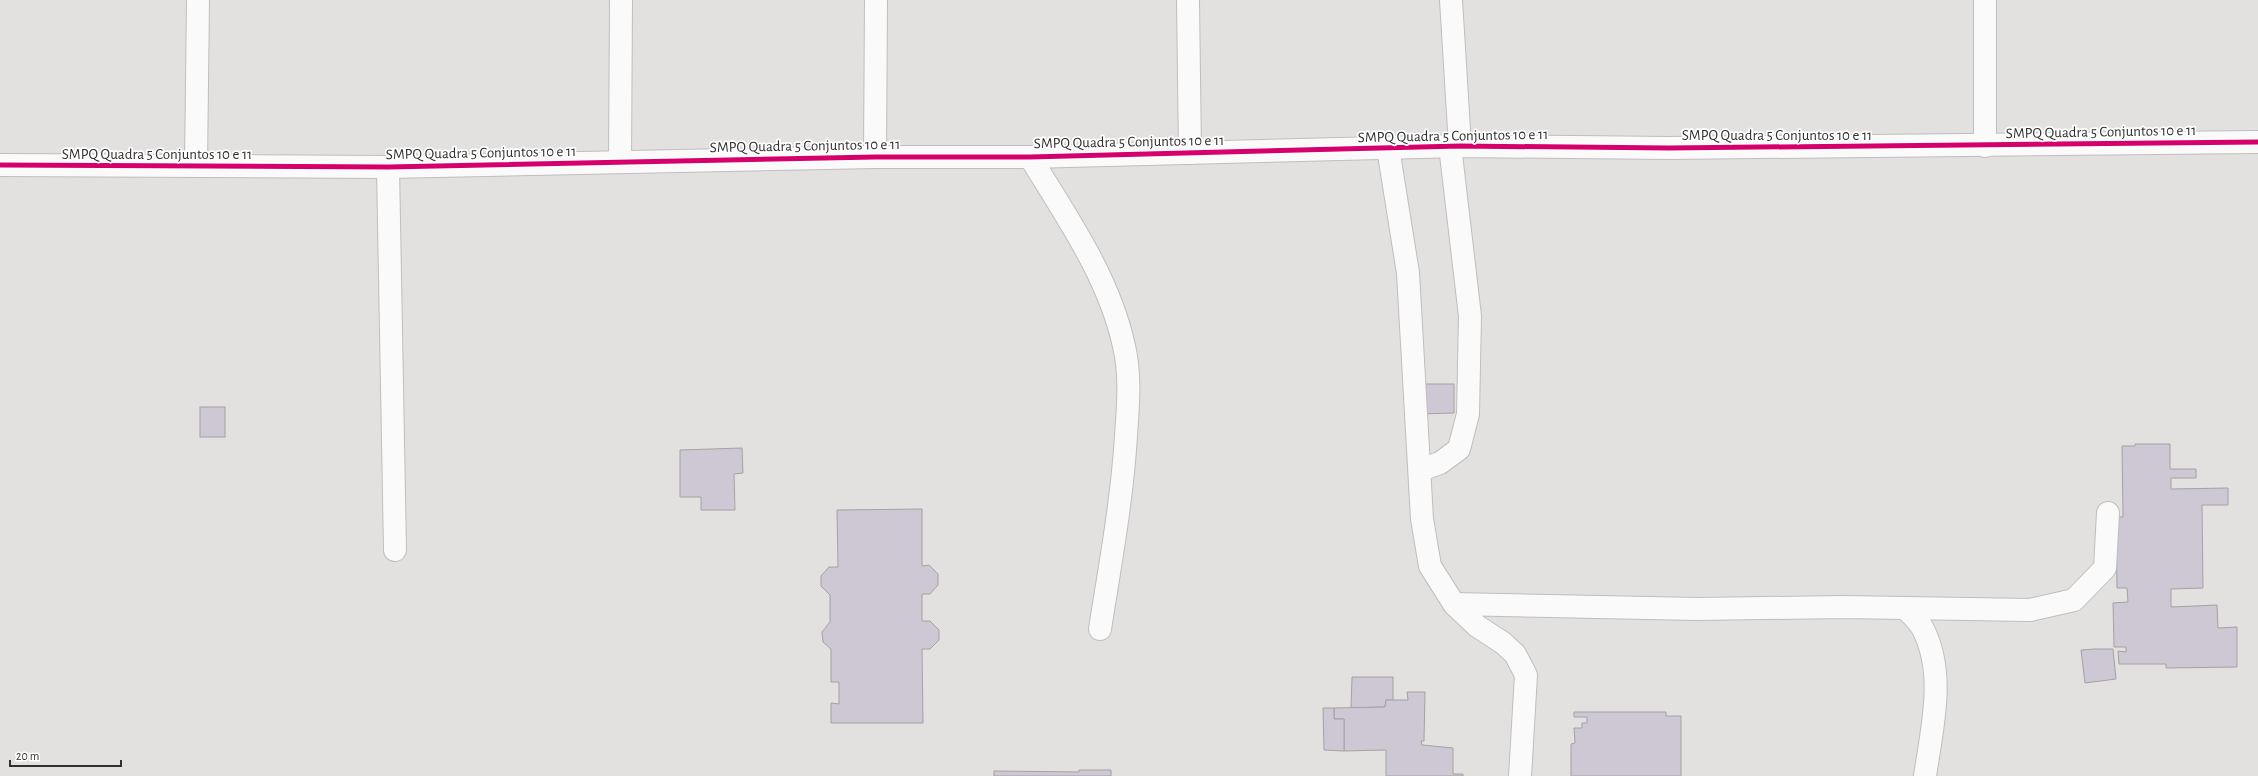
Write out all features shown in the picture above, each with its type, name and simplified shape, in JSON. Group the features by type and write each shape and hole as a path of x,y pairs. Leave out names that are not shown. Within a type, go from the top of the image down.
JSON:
{"street":[{"path":"196,166 198,0"},
{"path":"620,162 621,0"},
{"path":"875,157 876,0"},
{"path":"1188,0 1190,153"},
{"path":"1420,470 1440,463 1459,449 1468,414 1470,316 1455,146 1451,0"},
{"path":"1985,0 1985,146"},
{"name":"SMPQ Quadra 5 Conjuntos 10 e 11","path":"0,165 388,167 875,157 1030,157 1455,146 1669,148 1985,146 2258,142"},
{"path":"1388,148 1408,273 1422,519 1430,566 1454,604 1478,626 1511,650 1526,675 1520,776"},
{"path":"1030,157 1083,244 1113,308 1124,346 1130,388 1123,481 1100,629"},
{"path":"388,167 395,550"},
{"path":"1454,604 1697,609 1905,608 2030,610 2074,600 2105,568 2108,513"},
{"path":"1905,608 1922,628 1935,661 1936,682 1934,712 1925,776"}],"building":[{"path":"1418,384 1454,384 1454,413 1419,414"},
{"path":"200,407 225,407 225,437 200,437"},
{"path":"2135,444 2170,444 2170,469 2196,469 2196,478 2171,478 2171,489 2228,488 2228,505 2202,505 2203,588 2171,589 2171,607 2217,605 2218,628 2237,627 2237,667 2166,668 2166,664 2119,664 2118,651 2126,652 2126,647 2114,647 2113,603 2128,602 2127,588 2117,588 2116,517 2123,517 2122,446 2135,446"},
{"path":"742,448 743,473 734,474 735,510 701,510 701,497 680,497 680,450"},
{"path":"922,509 922,566 929,565 938,574 938,585 930,594 922,594 922,621 930,621 939,630 939,640 930,649 922,649 923,723 831,723 831,703 839,704 839,682 831,682 831,649 823,642 822,632 830,622 830,595 821,586 821,576 829,567 838,567 837,510"},
{"path":"2113,649 2116,679 2085,683 2081,650"},
{"path":"1352,677 1393,677 1393,700 1386,700 1385,707 1351,708"},
{"path":"1407,692 1425,692 1424,741 1421,741 1422,745 1453,748 1453,774 1463,774 1463,776 1386,776 1386,750 1344,751 1344,719 1334,719 1334,708 1385,707 1386,700 1408,700"},
{"path":"1323,708 1334,708 1334,719 1344,719 1344,751 1324,750"},
{"path":"1574,712 1666,712 1666,716 1681,716 1681,776 1571,776 1571,744 1575,743 1574,728 1582,728 1582,723 1587,723 1587,717 1574,717"},
{"path":"1079,770 1111,770 1111,776 994,776 994,771 1079,772"}],"cycle path":[{"path":"0,165 388,167 875,157 1030,157 1460,146 1669,148 2258,142"}]}
